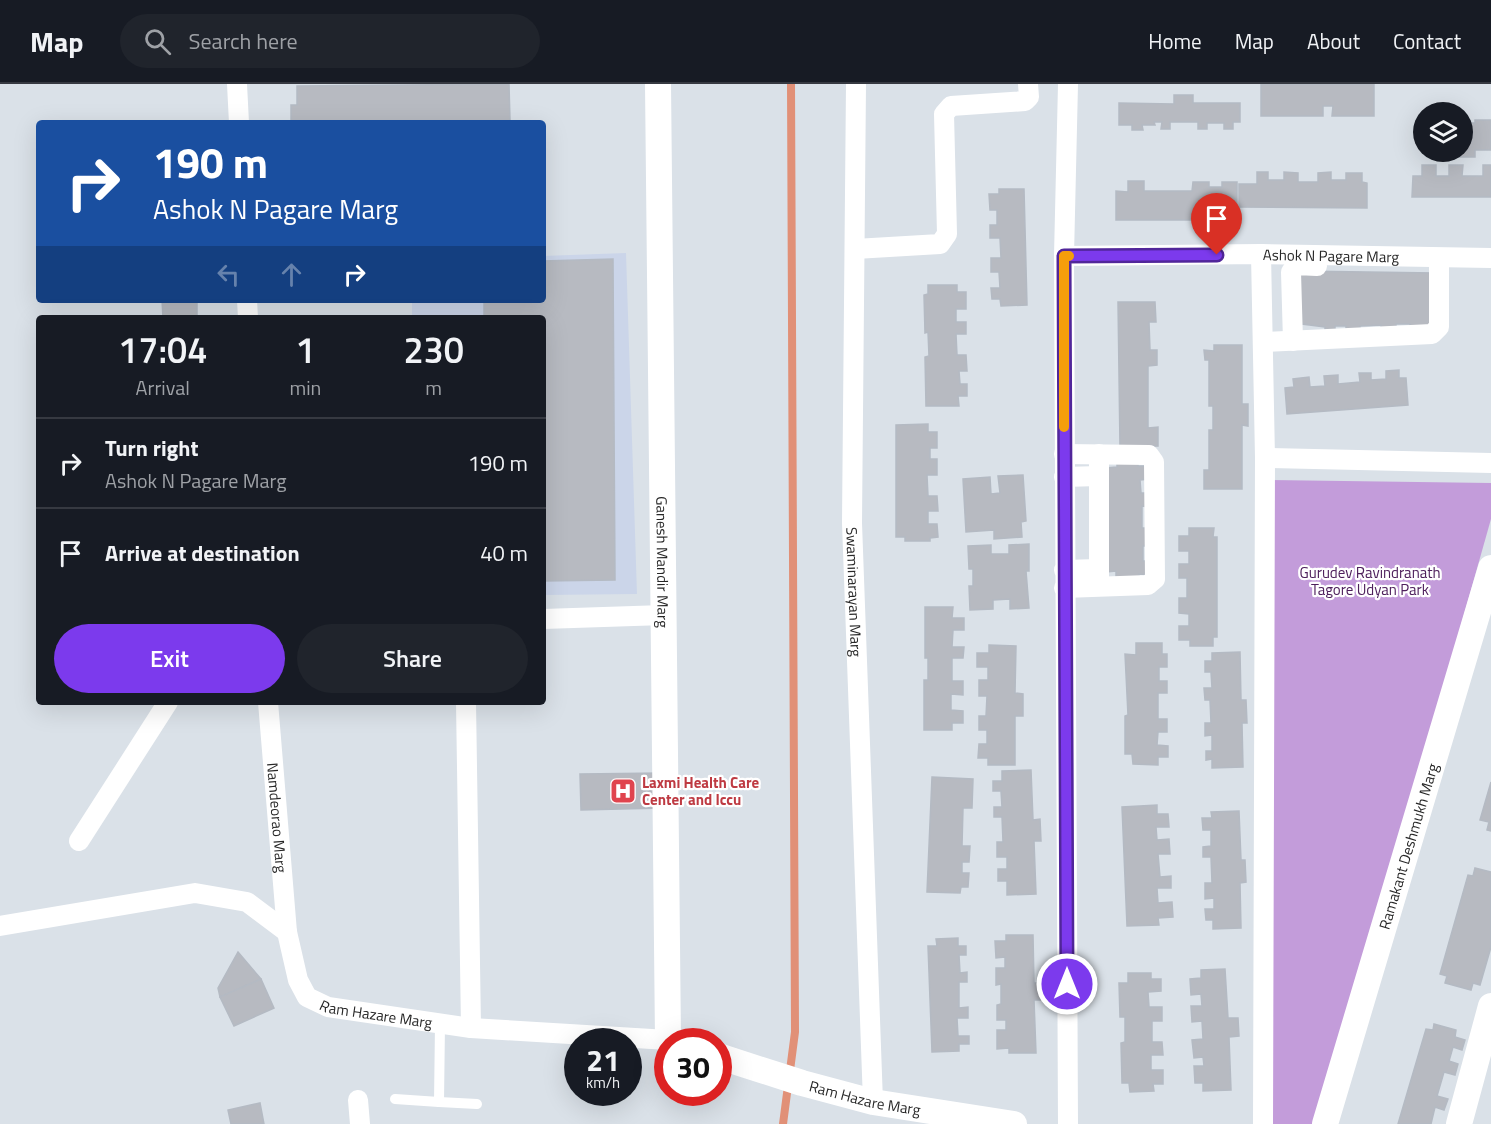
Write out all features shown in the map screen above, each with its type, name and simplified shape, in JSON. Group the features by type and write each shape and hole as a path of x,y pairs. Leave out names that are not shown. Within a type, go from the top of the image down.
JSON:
{"street":[{"path":"237,84 239,120"},
{"name":"Ganesh Mandir Marg","path":"658,84 670,1028"},
{"name":"Swaminarayan Marg","path":"856,84 852,523 873,1102"},
{"path":"855,249 940,244 947,234 944,114 951,106 1025,101 1029,97 1028,84"},
{"path":"1068,84 1064,256 1068,1124"},
{"path":"1261,254 1265,458 1263,1124"},
{"name":"Ashok N Pagare Marg","path":"1064,256 1261,254 1439,264 1491,258"},
{"path":"1263,342 1293,341 1432,334 1439,327 1439,264 1296,265 1291,272 1293,341"},
{"path":"1262,310 1292,309"},
{"path":"1064,454 1149,455 1154,462 1155,579 1148,585 1099,577 1064,579"},
{"path":"1099,454 1099,577"},
{"path":"1265,458 1491,462"},
{"path":"1064,477 1099,476"},
{"name":"Ramakant Deshmukh Marg","path":"1325,1124 1491,568"},
{"path":"546,619 664,615"},
{"path":"79,841 166,705"},
{"name":"Namdeorao Marg","path":"268,705 287,932"},
{"path":"466,705 471,1028"},
{"path":"0,926 195,893 247,902 287,932"},
{"name":"Ram Hazare Marg","path":"287,932 298,980 307,997 328,1007 471,1028 654,1039"},
{"path":"1459,1124 1491,1006"},
{"name":"Ram Hazare Marg","path":"732,1061 873,1102 1014,1124"},
{"path":"358,1100 360,1124"}],"lane":[{"path":"439,1102 440,1024"},
{"path":"395,1099 477,1104"}],"shaded area":[{"path":"626,253 637,594 546,595 546,315 412,315 412,303 546,303 546,256"}],"green space":[{"name":"Gurudev Ravindranath Tagore Udyan Park","path":"1269,480 1491,483 1491,519 1320,1124 1267,1124"}],"building":[{"path":"509,84 510,120 291,120 291,105 297,105 297,86"},
{"path":"1261,84 1374,84 1374,116 1332,116 1333,106 1323,106 1323,116 1261,116"},
{"path":"1174,95 1193,95 1193,103 1240,103 1240,122 1233,122 1233,129 1224,129 1224,123 1207,123 1207,129 1198,129 1198,122 1170,122 1170,129 1161,129 1162,122 1154,122 1155,125 1142,125 1143,130 1132,130 1132,125 1119,125 1119,103 1174,104"},
{"path":"1475,120 1491,120 1491,150 1475,150 1475,157 1473,157 1473,123"},
{"path":"1422,165 1436,165 1436,176 1449,176 1449,165 1463,165 1462,176 1483,176 1483,165 1491,165 1491,197 1412,197 1413,176 1422,176"},
{"path":"1257,172 1268,172 1268,180 1284,180 1284,172 1298,173 1298,182 1318,182 1318,173 1331,172 1331,180 1346,180 1346,173 1362,173 1362,182 1367,183 1367,208 1239,207 1239,184 1257,184"},
{"path":"1128,181 1144,181 1144,191 1192,191 1193,182 1209,182 1209,187 1222,187 1222,182 1237,182 1237,220 1116,220 1116,191 1128,192"},
{"path":"999,189 1024,189 1027,305 1001,306 1000,299 992,299 991,288 1000,288 999,272 991,272 991,258 1001,258 1000,238 990,238 990,225 997,225 997,210 990,210 989,194 999,194"},
{"path":"613,259 615,580 546,581 546,315 484,315 484,303 546,303 546,261"},
{"path":"1299,271 1435,273 1432,325 1410,330 1410,324 1396,324 1396,330 1381,331 1381,325 1360,326 1360,331 1346,332 1346,326 1335,326 1335,332 1325,332 1325,327 1302,324"},
{"path":"928,285 957,285 957,292 966,292 966,309 956,309 956,322 966,322 966,334 956,334 957,355 966,355 967,371 959,371 960,384 967,384 967,396 958,396 959,406 926,406 925,357 929,356 928,332 925,333 924,295 928,294"},
{"path":"1118,302 1155,302 1156,322 1149,322 1150,350 1157,350 1157,365 1148,366 1148,428 1158,427 1158,446 1120,447"},
{"path":"162,303 197,303 197,315 163,315"},
{"path":"1214,345 1242,345 1242,404 1248,404 1248,426 1242,425 1242,489 1204,489 1204,470 1209,470 1209,430 1213,430 1213,406 1209,406 1209,360 1205,360 1204,350 1214,351"},
{"path":"1399,370 1399,378 1406,378 1408,405 1287,414 1285,388 1294,387 1293,379 1309,377 1310,387 1325,386 1324,376 1338,375 1338,384 1360,382 1359,373 1371,373 1371,380 1386,379 1386,371"},
{"path":"928,424 928,432 937,432 937,448 930,448 930,459 937,459 937,475 927,475 928,496 937,496 938,511 928,511 928,524 937,524 938,537 930,538 930,541 905,541 905,537 896,537 896,425"},
{"path":"1138,460 1138,466 1149,466 1149,479 1140,480 1141,493 1149,493 1149,507 1142,506 1142,528 1149,528 1150,546 1143,546 1143,561 1150,561 1150,575 1139,574 1139,579 1116,579 1116,571 1107,572 1106,468 1117,467 1117,461"},
{"path":"1023,475 1026,521 1021,522 1022,537 994,539 994,530 966,532 963,479 990,477 991,494 1000,493 998,476"},
{"path":"1189,528 1214,528 1213,537 1217,537 1217,637 1213,637 1213,646 1190,646 1190,640 1179,640 1179,626 1189,626 1189,614 1179,613 1179,598 1187,598 1187,578 1179,578 1179,564 1189,564 1189,551 1179,551 1179,536 1189,536"},
{"path":"1029,544 1029,571 1026,571 1029,608 1010,609 1010,599 993,600 993,609 970,610 969,586 973,586 973,569 969,569 968,546 991,545 991,554 1009,554 1009,545"},
{"path":"925,607 953,607 952,618 964,618 964,630 953,630 952,647 964,647 963,658 952,658 952,681 963,681 963,695 951,694 951,710 963,711 963,723 952,723 952,730 924,730 924,680 928,680 928,658 925,658"},
{"path":"1136,643 1162,643 1162,654 1167,654 1167,667 1159,667 1159,681 1167,681 1167,693 1158,693 1158,719 1167,719 1167,732 1158,732 1157,745 1168,746 1168,757 1158,757 1158,765 1133,764 1132,754 1125,754 1125,716 1128,715 1125,654 1136,655"},
{"path":"989,645 1016,646 1015,693 1023,694 1023,716 1015,716 1015,765 988,765 988,758 978,758 979,744 987,744 987,730 979,730 979,716 986,716 987,696 979,696 979,680 988,680 988,667 977,667 977,653 989,653"},
{"path":"1240,652 1241,700 1246,700 1247,723 1242,723 1243,767 1212,768 1212,759 1206,760 1206,751 1212,751 1212,735 1205,736 1205,723 1211,723 1210,700 1205,700 1204,688 1212,688 1211,672 1205,672 1205,661 1212,661 1212,653"},
{"path":"1031,770 1033,820 1040,819 1041,841 1034,841 1036,894 1007,895 1007,881 998,881 998,869 1007,869 1007,857 997,857 997,842 1003,842 1002,817 994,817 994,807 1002,807 1001,791 993,791 993,781 1002,781 1002,771"},
{"path":"661,773 662,808 581,810 580,774"},
{"path":"932,777 973,779 972,808 963,808 962,846 970,846 969,862 962,862 962,873 969,873 968,887 961,887 960,893 927,892"},
{"path":"1491,782 1491,831 1487,830 1489,822 1480,820"},
{"path":"1157,805 1157,814 1168,814 1169,827 1156,827 1157,840 1169,839 1170,854 1158,854 1160,877 1171,876 1171,888 1157,888 1158,903 1172,902 1173,917 1158,918 1159,925 1127,926 1122,807"},
{"path":"1239,811 1241,860 1245,860 1246,882 1240,883 1241,928 1213,929 1213,920 1206,920 1205,909 1214,909 1214,898 1205,899 1205,883 1212,883 1211,857 1203,857 1203,847 1211,846 1211,830 1203,830 1202,818 1212,818 1211,812"},
{"path":"1475,868 1491,872 1491,947 1480,985 1473,983 1471,990 1445,983 1447,976 1440,974 1468,875 1473,876"},
{"path":"1006,935 1033,935 1034,983 1043,983 1043,1000 1034,1000 1036,1053 1009,1053 1009,1048 997,1049 997,1030 1006,1030 1006,1020 997,1020 997,1005 1001,1004 1001,984 996,985 996,968 1005,968 1005,957 996,958 995,941 1006,941"},
{"path":"958,938 958,946 966,946 966,955 959,955 960,973 967,972 967,982 959,982 959,1008 968,1007 968,1018 957,1018 958,1036 969,1036 969,1044 959,1044 959,1051 932,1052 928,946 937,946 936,939"},
{"path":"238,952 261,979 220,997 218,988"},
{"path":"1225,969 1228,1018 1238,1018 1239,1036 1229,1037 1231,1090 1203,1091 1203,1083 1195,1083 1194,1066 1204,1066 1203,1057 1194,1058 1192,1040 1203,1039 1202,1021 1192,1022 1191,1006 1202,1006 1201,994 1191,995 1190,979 1201,978 1201,970"},
{"path":"1128,973 1151,973 1151,979 1161,979 1161,991 1148,992 1149,1007 1162,1007 1162,1021 1152,1021 1152,1042 1162,1042 1163,1055 1151,1055 1151,1070 1163,1070 1163,1084 1153,1084 1154,1091 1130,1092 1129,1083 1122,1083 1121,1043 1125,1042 1125,1017 1120,1017 1119,983 1128,983"},
{"path":"261,979 274,1008 234,1026 220,997"},
{"path":"1434,1024 1456,1030 1455,1037 1465,1040 1462,1050 1453,1047 1449,1061 1458,1064 1455,1075 1444,1072 1437,1096 1448,1099 1444,1110 1435,1107 1431,1124 1398,1124 1426,1029 1433,1030"},
{"path":"260,1103 264,1124 231,1124 228,1110"}],"waterway":[{"path":"783,1124 795,1032 791,84"}],"slow traffic":[{"path":"1064,427 1064,256 1069,256"}],"place":[{"name":"Laxmi Health Care Center and Iccu","path":"623,791"}],"route":[{"path":"1067,984 1064,256 1217,255"}]}
